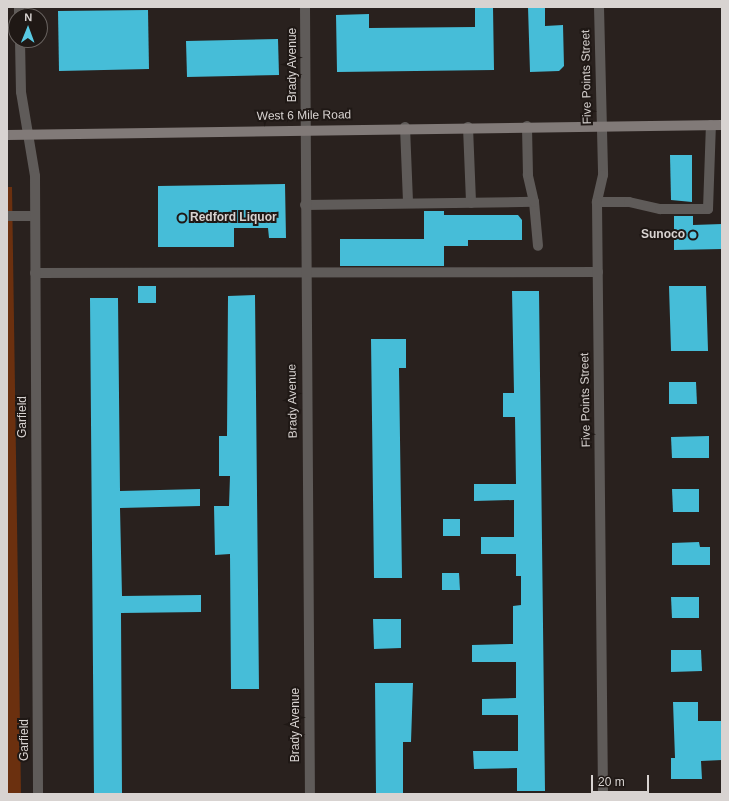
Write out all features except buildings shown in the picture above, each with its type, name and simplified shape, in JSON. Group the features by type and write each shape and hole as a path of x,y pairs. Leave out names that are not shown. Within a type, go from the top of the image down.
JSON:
{"main road":[{"name":"West 6 Mile Road","path":"7,135 405,127 722,125"}],"street":[{"name":"Brady Avenue","path":"305,7 305,274 310,794"},
{"name":"Five Points Street","path":"599,7 603,175 597,202 603,794"},
{"name":"Garfield","path":"20,48 21,92 30,135 35,216 38,794"},
{"path":"597,202 629,202 660,209 708,209 711,125"},
{"path":"527,126 528,175 534,202 538,246"},
{"path":"405,127 408,203"},
{"path":"468,127 471,203"},
{"path":"305,205 534,202"},
{"path":"7,216 35,216"},
{"path":"35,273 305,274 598,272"}],"shaded area":[{"path":"7,187 12,187 21,794 7,794"}],"place":[{"name":"Redford Liquor","path":"182,218"},
{"name":"Sunoco","path":"693,235"}]}
